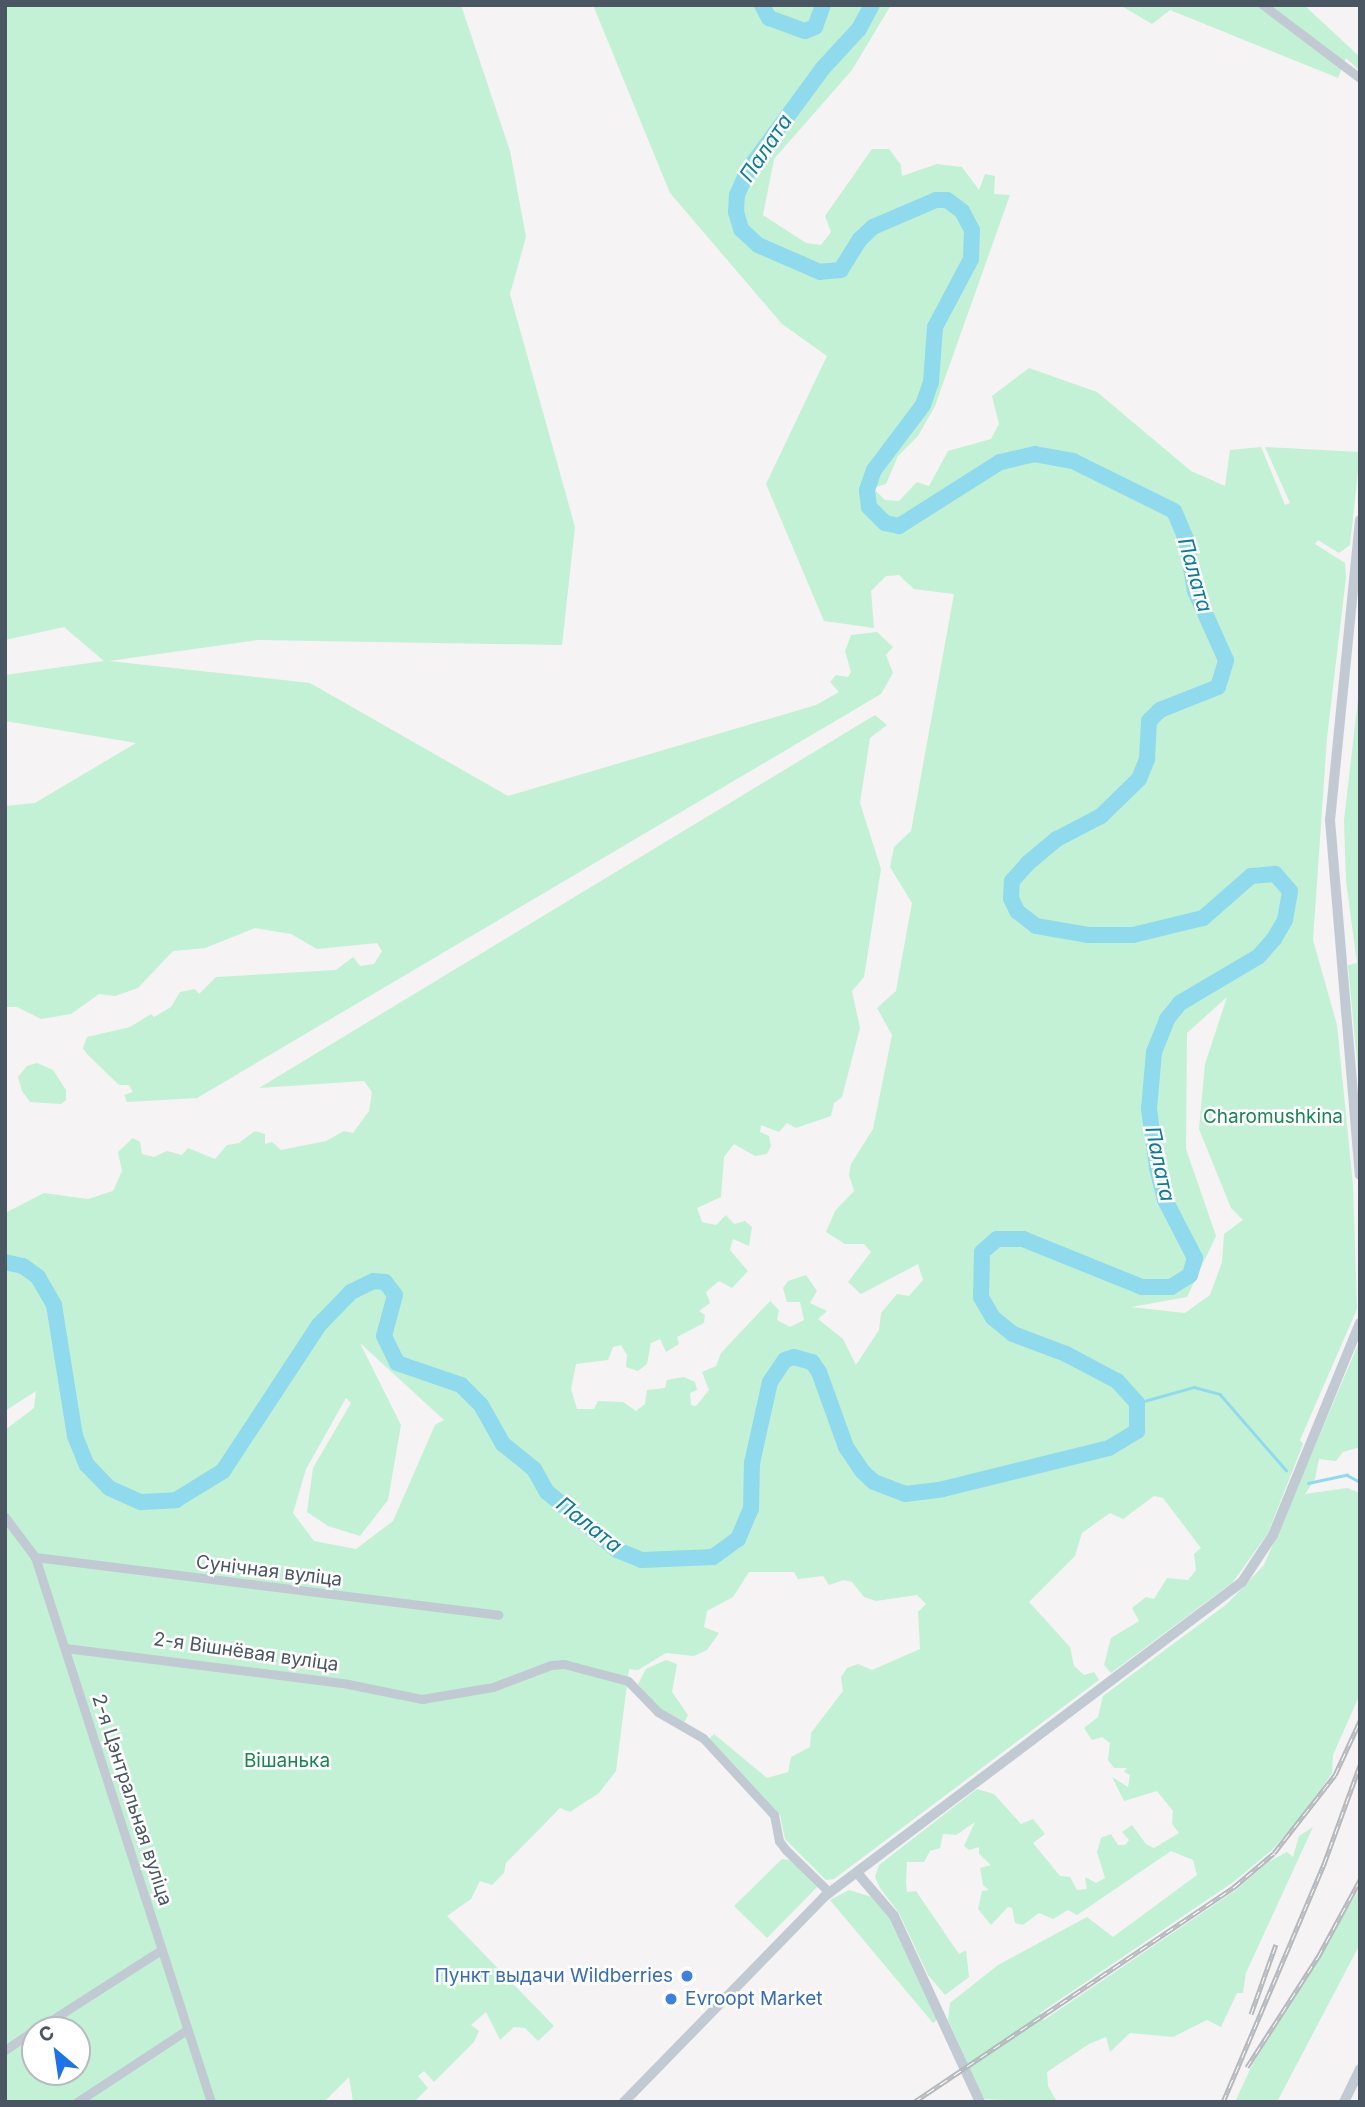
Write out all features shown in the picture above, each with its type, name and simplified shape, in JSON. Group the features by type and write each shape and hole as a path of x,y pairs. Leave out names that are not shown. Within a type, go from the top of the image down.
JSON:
{"street":[{"path":"1263,5 1360,78"},
{"path":"1360,520 1330,820 1360,1175"},
{"path":"624,2102 829,1892 859,1875 1242,1582 1273,1535 1360,1323"},
{"name":"2-я Цэнтральная вуліца","path":"5,1517 35,1558 211,2102"},
{"name":"Сунічная вуліца","path":"35,1558 498,1615"},
{"name":"2-я Вішнёвая вуліца","path":"65,1648 348,1684 422,1699 493,1687 551,1665 564,1664 628,1681 658,1712 703,1738 774,1815 779,1841 786,1850 829,1892"},
{"path":"859,1875 894,1916 980,2102"},
{"path":"57,2016 161,1950"},
{"path":"77,2102 186,2031"},
{"path":"5,2050 21,2039"},
{"path":"1344,2102 1360,2069"}],"green space":[{"path":"5,5 461,5 510,151 526,237 510,294 575,527 562,645 257,640 109,661 310,683 508,796 816,705 839,692 830,682 836,675 848,677 851,672 845,651 851,635 877,632 893,647 886,655 893,673 881,694 197,1098 127,1102 124,1095 133,1092 129,1085 119,1085 87,1054 83,1048 87,1037 130,1027 151,1014 154,1017 171,1007 180,992 195,989 199,994 216,977 336,970 353,957 360,966 374,964 382,951 377,943 317,949 291,934 255,928 205,948 173,951 138,988 115,996 99,994 71,1014 41,1019 17,1007 5,1007 5,806 35,803 136,743 5,721 5,675 104,661 64,627 5,640"},
{"path":"593,5 891,5 852,70 774,159 763,215 806,243 821,245 831,232 825,216 872,149 889,149 901,165 902,176 937,164 962,167 979,190 985,174 995,176 994,194 1010,195 935,406 918,436 898,456 886,484 873,488 885,500 899,501 917,482 929,486 948,451 991,439 999,424 992,396 1029,368 1097,392 1191,471 1225,486 1230,450 1261,447 1285,505 1290,503 1265,447 1360,452 1350,545 1339,553 1318,540 1315,544 1345,563 1346,577 1327,738 1313,940 1337,1025 1353,1185 1357,1309 1300,1440 1303,1444 1268,1533 1233,1582 1111,1673 1104,1665 1111,1638 1139,1621 1132,1608 1146,1597 1154,1599 1167,1578 1188,1580 1196,1570 1194,1554 1201,1548 1163,1498 1154,1496 1123,1519 1110,1513 1082,1533 1075,1556 1029,1602 1070,1647 1074,1666 1084,1675 1094,1672 1099,1680 834,1879 826,1880 785,1839 780,1815 708,1740 714,1734 767,1778 788,1772 791,1757 810,1747 811,1733 843,1691 841,1677 847,1668 858,1664 872,1670 920,1649 918,1612 926,1604 917,1595 876,1601 864,1597 852,1582 844,1580 829,1585 823,1576 798,1579 794,1572 749,1572 733,1597 707,1611 704,1627 719,1633 707,1650 694,1656 666,1653 638,1670 629,1669 616,1771 599,1793 570,1812 560,1808 506,1863 504,1873 492,1885 480,1881 471,1899 447,1916 554,2026 538,2041 525,2028 514,2027 500,2040 486,2012 471,2025 479,2031 474,2042 434,2082 424,2071 418,2076 428,2088 414,2102 353,2102 349,2077 324,2102 5,2102 5,1430 34,1408 36,1391 5,1411 5,1213 44,1193 88,1199 113,1191 122,1171 118,1152 133,1138 140,1142 142,1154 154,1157 167,1151 182,1155 188,1148 215,1159 227,1145 239,1143 255,1131 265,1134 265,1144 272,1142 281,1150 326,1141 344,1131 353,1133 369,1111 372,1092 364,1081 259,1088 875,715 887,725 870,738 860,803 881,869 864,977 852,991 860,1028 842,1097 834,1103 831,1116 796,1128 787,1123 779,1132 761,1125 760,1132 769,1136 771,1146 767,1154 755,1156 734,1144 724,1157 721,1197 697,1208 702,1222 716,1225 726,1215 734,1224 745,1221 752,1227 749,1246 733,1239 730,1250 748,1271 732,1288 719,1281 706,1292 710,1303 699,1311 705,1315 704,1323 677,1337 679,1344 666,1352 660,1339 651,1343 647,1364 638,1371 626,1367 627,1355 621,1345 613,1347 608,1360 576,1364 571,1389 577,1409 594,1409 598,1401 623,1402 636,1411 645,1404 647,1390 665,1388 667,1380 684,1377 695,1382 697,1390 690,1393 691,1405 696,1406 709,1390 702,1372 716,1366 721,1353 770,1301 779,1310 777,1320 790,1327 804,1320 800,1302 787,1302 783,1288 788,1281 806,1275 817,1291 810,1303 827,1311 818,1319 843,1339 856,1365 879,1330 881,1313 897,1294 909,1296 923,1280 918,1264 861,1294 848,1282 871,1252 864,1244 845,1244 826,1232 835,1211 854,1191 849,1175 851,1164 873,1129 892,1035 877,1008 896,991 912,903 890,867 894,847 911,831 954,594 914,589 899,575 886,576 871,591 874,628 824,621 766,484 827,356 782,324 670,193","holes":["1227,997 1205,1064 1199,1129 1231,1208 1243,1220 1224,1234 1222,1262 1210,1295 1185,1313 1131,1307 1187,1297 1216,1236 1186,1149 1187,1033","360,1343 444,1420 435,1425 393,1521 356,1549 314,1541 293,1513 306,1469 346,1398 351,1403 313,1468 307,1512 328,1526 360,1536 388,1500 401,1425"]},
{"path":"1120,5 1304,5 1360,57 1360,71 1346,58 1338,78 1170,10 1152,24"},
{"path":"1360,682 1360,1094 1348,965 1357,963 1346,881 1344,820"},
{"path":"37,1063 53,1070 66,1090 66,1100 61,1104 30,1102 22,1091 18,1077 27,1066"},
{"path":"1360,1340 1360,1447 1343,1452 1336,1461 1319,1459 1315,1479 1305,1494 1347,1488 1360,1493 1360,1694 1333,1755 1332,1773 1306,1812 1272,1850 1232,1883 1040,2013 1044,2020 1236,1890 1268,1862 1287,1852 1293,1857 1299,1836 1313,1827 1246,1973 1243,1993 1237,1993 1221,2027 1207,2020 1173,2037 1130,2033 1110,2052 1106,2037 1089,2044 1047,2072 1048,2086 1057,2102 983,2099 948,2020 950,2003 998,1965 1087,1917 1113,1937 1197,1875 1193,1860 1171,1851 1077,1915 1068,1910 1053,1919 1039,1913 1023,1925 1015,1923 1012,1908 1008,1907 991,1925 978,1909 982,1891 989,1890 983,1885 980,1868 991,1865 979,1854 979,1847 969,1850 964,1846 975,1822 956,1835 943,1834 940,1848 930,1851 924,1862 907,1862 906,1882 907,1892 916,1891 959,1954 966,1950 969,1977 945,1995 928,1975 899,1913 880,1888 875,1877 879,1865 977,1789 994,1794 1021,1824 1033,1819 1045,1834 1033,1843 1060,1876 1070,1877 1077,1890 1087,1889 1085,1877 1096,1883 1105,1878 1097,1852 1101,1838 1111,1834 1118,1845 1125,1845 1129,1840 1122,1832 1132,1825 1146,1844 1154,1848 1179,1833 1172,1824 1173,1811 1157,1791 1124,1801 1112,1777 1128,1787 1130,1775 1124,1772 1127,1768 1114,1768 1108,1760 1110,1743 1102,1737 1092,1740 1084,1728 1098,1717 1103,1696 1227,1604 1264,1565"},
{"path":"666,1660 677,1664 672,1692 688,1715 684,1723 658,1707 638,1684 646,1669"},
{"path":"782,1859 791,1860 817,1887 767,1938 734,1906"},
{"path":"1360,1888 1360,1944 1277,2102 1235,2102 1253,2063"},
{"path":"849,1890 872,1897 890,1918 937,2020 933,2023 830,1900"}],"waterway":[{"name":"Палата","path":"762,5 769,18 805,31 815,27 823,5"},
{"name":"Палата","path":"5,1262 23,1266 38,1277 54,1305 75,1436 87,1465 109,1488 141,1502 176,1500 223,1471 319,1325 351,1292 374,1281 385,1282 395,1295 384,1336 397,1363 461,1385 481,1405 503,1444 534,1469 547,1492 617,1550 642,1560 713,1557 738,1539 751,1509 752,1463 770,1382 785,1360 794,1357 812,1362 819,1372 846,1447 862,1471 874,1482 905,1494 943,1489 1109,1448 1137,1431 1137,1403 1117,1381 1066,1354 1013,1334 993,1318 981,1297 982,1252 997,1239 1023,1239 1142,1287 1171,1287 1190,1275 1195,1258 1165,1200 1157,1167 1149,1109 1154,1052 1167,1019 1180,1003 1259,956 1274,939 1285,920 1290,891 1275,874 1251,876 1203,918 1133,935 1088,935 1036,926 1017,911 1011,898 1012,881 1028,863 1057,839 1101,816 1139,779 1147,759 1149,721 1160,710 1218,687 1226,660 1195,591 1186,539 1174,511 1073,461 1035,454 1000,462 899,526 885,523 869,507 867,490 874,470 923,405 931,382 935,327 971,259 972,230 962,211 947,200 936,200 873,227 860,239 841,270 820,272 758,245 741,229 736,212 737,195 748,170 823,68 859,29 872,5"},
{"path":"1137,1403 1194,1387 1220,1394 1286,1470"},
{"path":"1308,1483 1347,1475 1360,1482"}],"railway":[{"path":"914,2102 1234,1887 1274,1853 1335,1775 1360,1721"},
{"path":"1223,2102 1324,1864 1360,1765"},
{"path":"1247,2067 1318,1957 1360,1880"},
{"path":"1251,2014 1276,1944"}],"place":[{"name":"Пункт выдачи Wildberries","path":"687,1976"},
{"name":"Evroopt Market","path":"671,1999"}],"park label":[{"name":"Charomushkina","path":"1273,1117"},
{"name":"Вішанька","path":"287,1761"}]}
